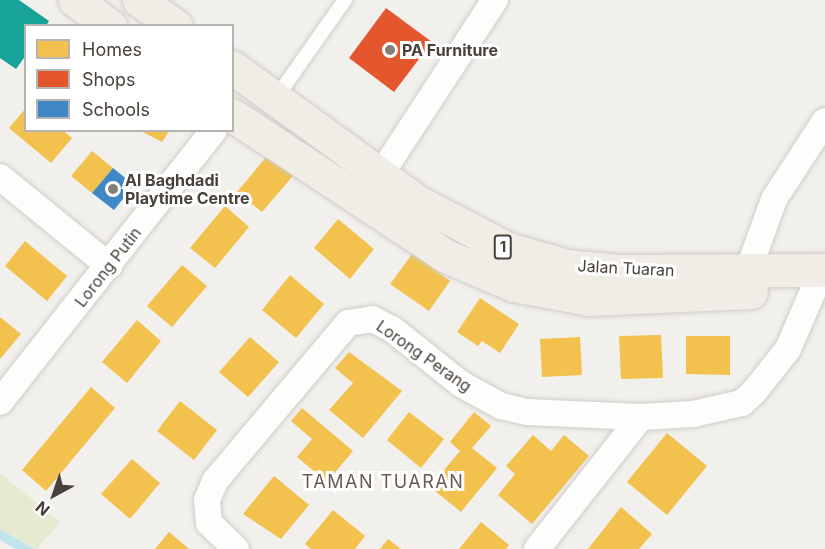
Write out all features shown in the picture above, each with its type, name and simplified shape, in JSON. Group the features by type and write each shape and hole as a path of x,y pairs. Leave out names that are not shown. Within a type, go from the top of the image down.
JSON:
{"main road":[{"path":"75,0 107,24"},
{"path":"139,0 173,24"},
{"name":"Jalan Tuaran","path":"234,68 418,202 508,249 567,266 619,271 748,271 821,283"},
{"name":"Jalan Tuaran","path":"234,116 446,256 514,285 590,299 821,283"}],"street":[{"path":"381,174 495,0"},
{"path":"748,271 774,199 825,121"},
{"name":"Lorong Putin","path":"0,402 212,132"},
{"path":"0,177 109,266"},
{"name":"Lorong Perang","path":"236,549 209,523 207,500 215,481 348,322 372,319 392,329 461,384 501,406 527,412 641,417 693,414 742,403 788,349 821,283"},
{"path":"537,549 641,417"}],"lane":[{"path":"276,98 345,0"}],"green space":[{"path":"0,473 60,522 37,549 0,529"}],"water":[{"path":"0,529 35,549 16,549 0,540"}],"building: Homes":[{"path":"24,110 24,132 64,132 72,138 51,163 9,128"},
{"path":"143,132 169,132 162,142"},
{"path":"272,150 297,171 262,212 237,192"},
{"path":"92,151 113,168 92,193 71,176"},
{"path":"225,206 249,227 215,268 190,248"},
{"path":"338,219 374,249 350,279 314,248"},
{"path":"25,241 67,276 47,301 5,266"},
{"path":"413,253 450,281 429,311 390,284"},
{"path":"182,265 207,286 172,327 147,306"},
{"path":"290,275 324,304 296,338 262,310"},
{"path":"480,298 519,324 500,353 482,341 478,346 457,332"},
{"path":"0,317 21,334 0,359"},
{"path":"137,320 161,341 127,383 102,362"},
{"path":"661,335 663,378 621,379 619,336"},
{"path":"686,336 730,336 730,375 686,374"},
{"path":"250,337 279,362 248,397 219,372"},
{"path":"580,337 582,375 542,377 540,339"},
{"path":"349,352 402,391 363,438 329,410 353,383 335,368"},
{"path":"91,387 115,408 46,491 22,470"},
{"path":"180,401 217,430 194,460 157,431"},
{"path":"302,408 353,451 327,482 297,457 312,439 291,421"},
{"path":"409,412 444,439 421,468 387,440"},
{"path":"474,412 491,426 472,448 497,468 461,512 430,487 460,451 450,442"},
{"path":"667,433 707,466 667,515 627,482"},
{"path":"533,435 551,451 564,435 589,456 532,524 498,495 515,474 506,466"},
{"path":"132,459 160,483 130,519 101,494"},
{"path":"274,476 309,505 281,539 243,514"},
{"path":"621,507 652,534 639,549 588,549"},
{"path":"333,510 365,536 355,549 311,549 305,544"},
{"path":"481,522 509,545 506,549 459,549"},
{"path":"169,532 189,549 155,549"},
{"path":"388,539 401,549 380,549"}],"building: Shops":[{"name":"PA Furniture","path":"386,8 432,42 394,92 349,58"}],"building: Schools":[{"name":"Al Baghdadi Playtime Centre","path":"113,168 134,185 114,210 92,193"}],"building: Public":[{"path":"0,0 19,0 49,21 47,24 24,24 24,58 16,69 0,58"}],"place":[{"name":"PA Furniture","path":"390,50"},
{"name":"Al Baghdadi Playtime Centre","path":"113,189"}],"district":[{"name":"TAMAN TUARAN","path":"383,482"}]}
